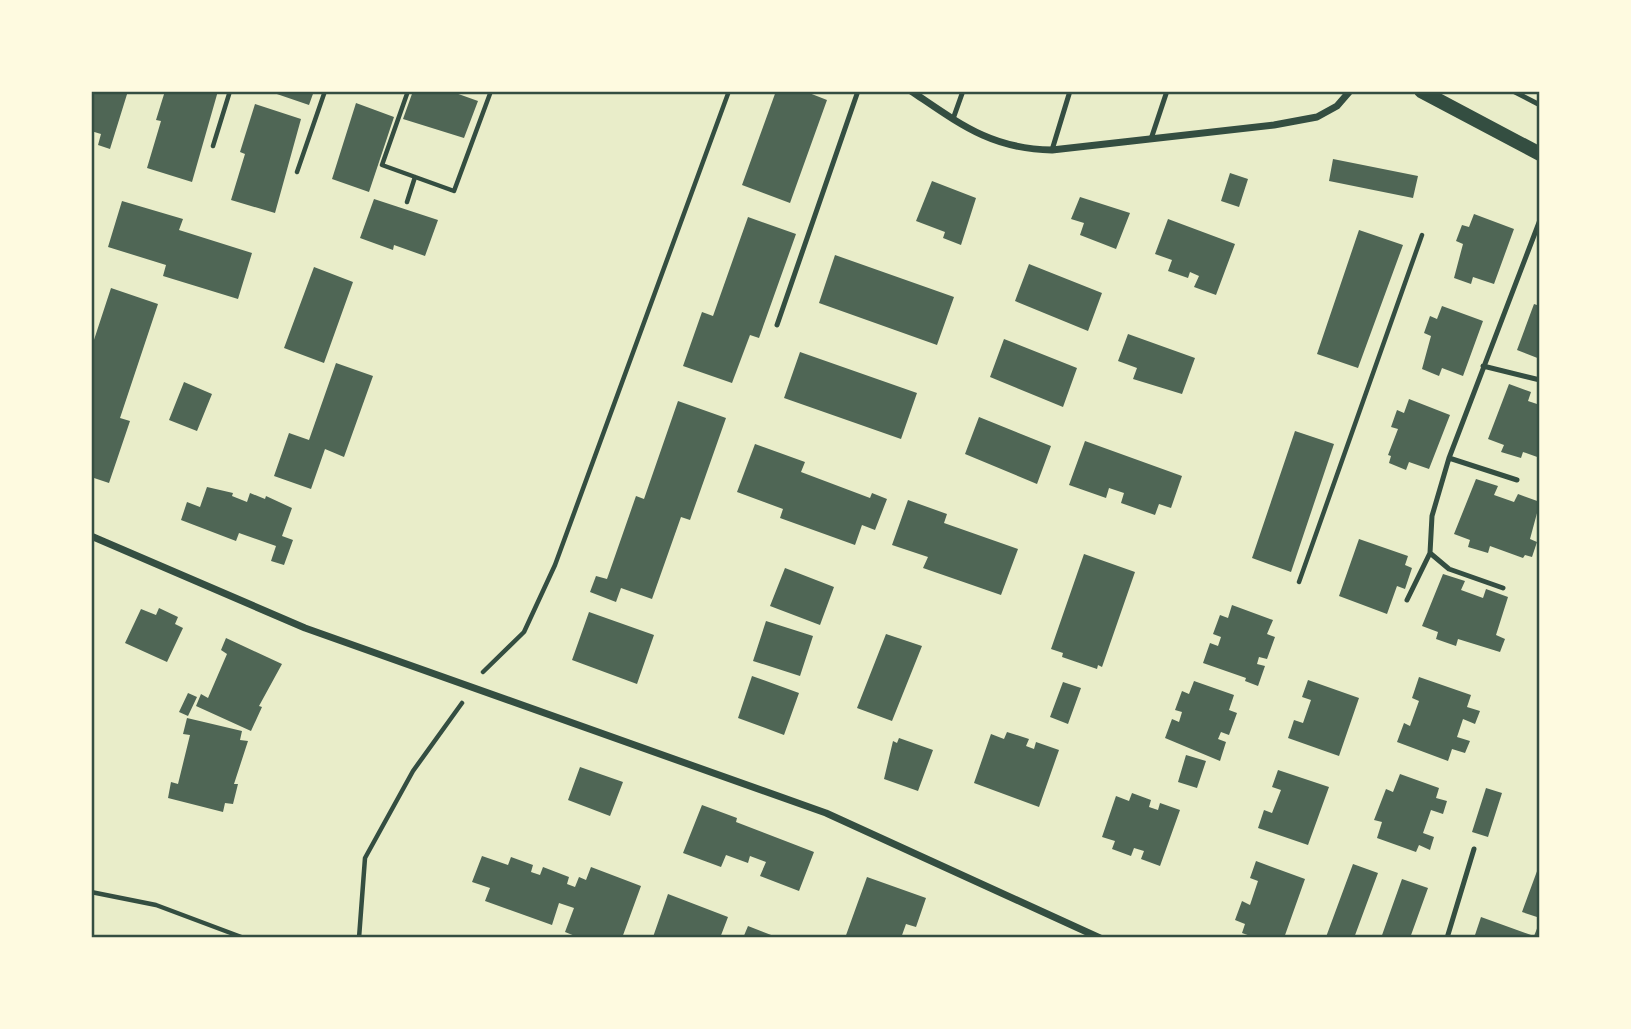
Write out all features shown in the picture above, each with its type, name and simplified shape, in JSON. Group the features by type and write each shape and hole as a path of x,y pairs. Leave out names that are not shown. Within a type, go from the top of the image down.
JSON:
{"main road":[{"path":"1421,91 1540,154"}],"street":[{"path":"911,91 983,138 1004,145 1052,150 1317,117 1337,106 1350,91"},
{"path":"91,536 305,628 825,813 1100,938"}],"lane":[{"path":"777,325 858,91"},
{"path":"953,119 963,91"},
{"path":"1052,150 1070,91"},
{"path":"1151,139 1167,91"},
{"path":"1513,91 1540,105"},
{"path":"1407,600 1430,554 1432,516 1450,457 1540,220"},
{"path":"1483,366 1540,380"},
{"path":"1450,457 1517,480"},
{"path":"1430,554 1449,569 1503,589"},
{"path":"1447,938 1474,849"}],"path":[{"path":"213,146 230,91"},
{"path":"298,172 325,91"},
{"path":"408,91 382,165 454,191 491,91"},
{"path":"359,938 365,858 413,771 483,673 524,632 555,565 729,91"},
{"path":"407,202 415,177"},
{"path":"1299,582 1422,235"},
{"path":"91,892 156,905 244,938"}],"building":[{"path":"91,91 128,91 110,149 98,145 101,134 91,131"},
{"path":"165,91 218,91 192,182 147,168 161,121 156,120"},
{"path":"268,91 314,91 309,105"},
{"path":"413,91 450,91 478,101 464,138 403,119"},
{"path":"776,91 804,91 827,100 790,203 742,185"},
{"path":"356,103 394,117 369,192 332,179"},
{"path":"255,104 301,119 275,213 231,200 245,154 240,152"},
{"path":"1333,159 1418,176 1413,198 1329,181"},
{"path":"1230,173 1248,179 1239,207 1221,201"},
{"path":"932,181 976,198 961,245 943,238 945,232 916,221"},
{"path":"1080,197 1130,213 1116,249 1080,235 1084,223 1071,219"},
{"path":"374,199 438,220 425,256 394,245 393,250 360,238"},
{"path":"122,201 183,219 179,230 252,253 238,299 163,276 166,265 108,247"},
{"path":"1474,214 1514,229 1494,284 1473,277 1471,284 1454,278 1463,244 1456,241 1462,225 1469,227"},
{"path":"748,217 796,234 759,338 750,335 732,383 683,366 702,312 713,316"},
{"path":"1168,219 1235,244 1216,295 1194,287 1199,276 1190,272 1188,278 1168,271 1172,260 1155,254"},
{"path":"1359,230 1403,245 1358,368 1317,354"},
{"path":"835,255 954,297 937,345 819,303"},
{"path":"1029,264 1102,293 1088,331 1015,301"},
{"path":"314,267 353,282 324,363 284,348"},
{"path":"111,288 158,304 120,418 130,421 109,483 91,477 91,349"},
{"path":"1534,304 1540,306 1540,359 1517,350"},
{"path":"1442,306 1483,321 1463,376 1442,368 1439,376 1422,369 1431,336 1424,333 1430,316 1437,319"},
{"path":"1128,334 1195,358 1182,394 1133,379 1137,368 1118,361"},
{"path":"1004,339 1077,368 1063,407 990,377"},
{"path":"800,352 917,393 901,439 784,398"},
{"path":"336,363 373,376 344,457 325,449 311,489 274,476 289,433 309,440"},
{"path":"184,382 212,394 197,431 169,420"},
{"path":"1509,384 1531,392 1528,401 1540,405 1540,458 1523,452 1521,458 1501,452 1504,445 1488,439"},
{"path":"1409,399 1450,415 1429,469 1409,462 1406,470 1389,463 1391,456 1388,455 1398,429 1391,427 1397,410 1404,413"},
{"path":"678,401 726,418 690,520 681,517 652,599 621,588 616,602 590,592 596,576 607,579 636,496 644,499"},
{"path":"979,417 1051,446 1037,484 965,454"},
{"path":"1295,431 1334,444 1291,572 1252,558"},
{"path":"1085,441 1182,476 1171,508 1159,504 1155,515 1121,503 1124,493 1109,488 1106,498 1069,485"},
{"path":"755,444 805,462 801,472 870,498 872,493 887,499 875,530 862,525 855,545 780,518 783,509 737,492"},
{"path":"1476,479 1498,486 1494,495 1514,502 1518,494 1540,502 1530,539 1537,542 1532,557 1525,555 1523,558 1490,546 1488,553 1468,547 1470,540 1454,534"},
{"path":"207,487 233,493 232,496 247,502 250,493 265,499 266,496 292,508 282,536 293,540 284,565 271,561 276,546 239,533 236,541 181,520 187,502 200,507"},
{"path":"908,500 947,514 944,523 1018,549 1001,595 923,568 928,557 892,545"},
{"path":"1359,539 1408,556 1405,565 1412,568 1405,589 1397,586 1387,614 1339,596"},
{"path":"1084,554 1135,572 1102,667 1098,665 1097,669 1062,657 1063,653 1051,649"},
{"path":"785,568 834,587 820,625 770,606"},
{"path":"1443,574 1465,581 1461,590 1483,598 1486,589 1508,597 1496,635 1505,639 1500,652 1458,639 1456,646 1436,639 1438,632 1422,626"},
{"path":"1232,605 1273,620 1267,634 1275,637 1267,659 1259,657 1257,664 1265,666 1258,686 1245,681 1246,678 1203,663 1210,643 1218,646 1221,637 1213,634 1220,615 1228,618"},
{"path":"159,608 178,617 175,624 183,628 167,662 125,643 141,609 156,615"},
{"path":"589,612 654,635 637,684 572,660"},
{"path":"766,621 813,636 800,676 753,661"},
{"path":"886,634 922,646 892,721 857,708"},
{"path":"226,638 282,664 259,706 262,707 251,731 196,706 201,694 208,698 227,654 221,650"},
{"path":"752,676 799,693 784,735 738,718"},
{"path":"1419,677 1471,695 1467,707 1480,711 1475,724 1463,719 1457,737 1470,741 1465,753 1452,749 1448,761 1397,742 1404,723 1410,726 1419,701 1412,698"},
{"path":"1308,680 1359,698 1339,756 1288,738 1294,720 1303,723 1311,700 1302,697"},
{"path":"1194,681 1234,695 1229,710 1237,713 1229,735 1221,732 1218,739 1226,742 1220,761 1165,738 1172,719 1179,722 1182,712 1175,710 1182,691 1189,694"},
{"path":"1063,682 1081,688 1068,724 1050,717"},
{"path":"188,693 197,697 188,716 179,712"},
{"path":"187,718 242,731 240,740 248,741 234,784 238,784 233,804 225,803 223,812 168,798 171,782 178,784 190,735 183,734"},
{"path":"1007,732 1029,739 1026,746 1034,749 1036,742 1059,750 1039,807 974,783 991,734 1004,739"},
{"path":"899,738 933,750 918,791 884,779 893,741 897,743"},
{"path":"1186,755 1206,761 1197,788 1178,782"},
{"path":"580,767 623,782 610,816 568,800"},
{"path":"1278,770 1329,787 1308,845 1258,828 1264,810 1272,813 1281,790 1272,787"},
{"path":"1400,774 1439,788 1436,798 1447,801 1443,814 1431,810 1423,833 1434,837 1430,850 1419,845 1416,852 1377,838 1382,822 1374,820 1386,789 1393,792"},
{"path":"1486,788 1502,793 1488,837 1472,832"},
{"path":"1132,793 1151,800 1149,807 1158,810 1160,803 1180,810 1160,866 1141,859 1144,851 1134,848 1131,856 1112,849 1115,841 1102,837 1116,796 1129,801"},
{"path":"702,805 737,818 736,822 814,852 799,891 760,876 766,862 750,856 748,863 726,855 721,867 683,853"},
{"path":"482,856 508,865 511,857 533,865 531,872 540,875 543,867 569,877 567,884 575,887 579,877 586,880 591,867 641,886 622,938 580,938 565,932 574,908 559,903 552,925 485,901 490,888 472,882"},
{"path":"1256,861 1305,879 1284,938 1268,935 1266,938 1256,938 1242,933 1245,924 1235,920 1242,901 1250,905 1258,881 1250,878"},
{"path":"1540,863 1540,918 1522,912"},
{"path":"1353,864 1378,873 1354,938 1326,937"},
{"path":"867,877 926,898 916,927 906,924 901,938 845,938"},
{"path":"1402,879 1428,888 1410,938 1381,938"},
{"path":"668,894 728,917 720,938 653,937"},
{"path":"1481,917 1534,936 1540,921 1540,938 1474,938"},
{"path":"748,926 779,938 743,938"}]}
